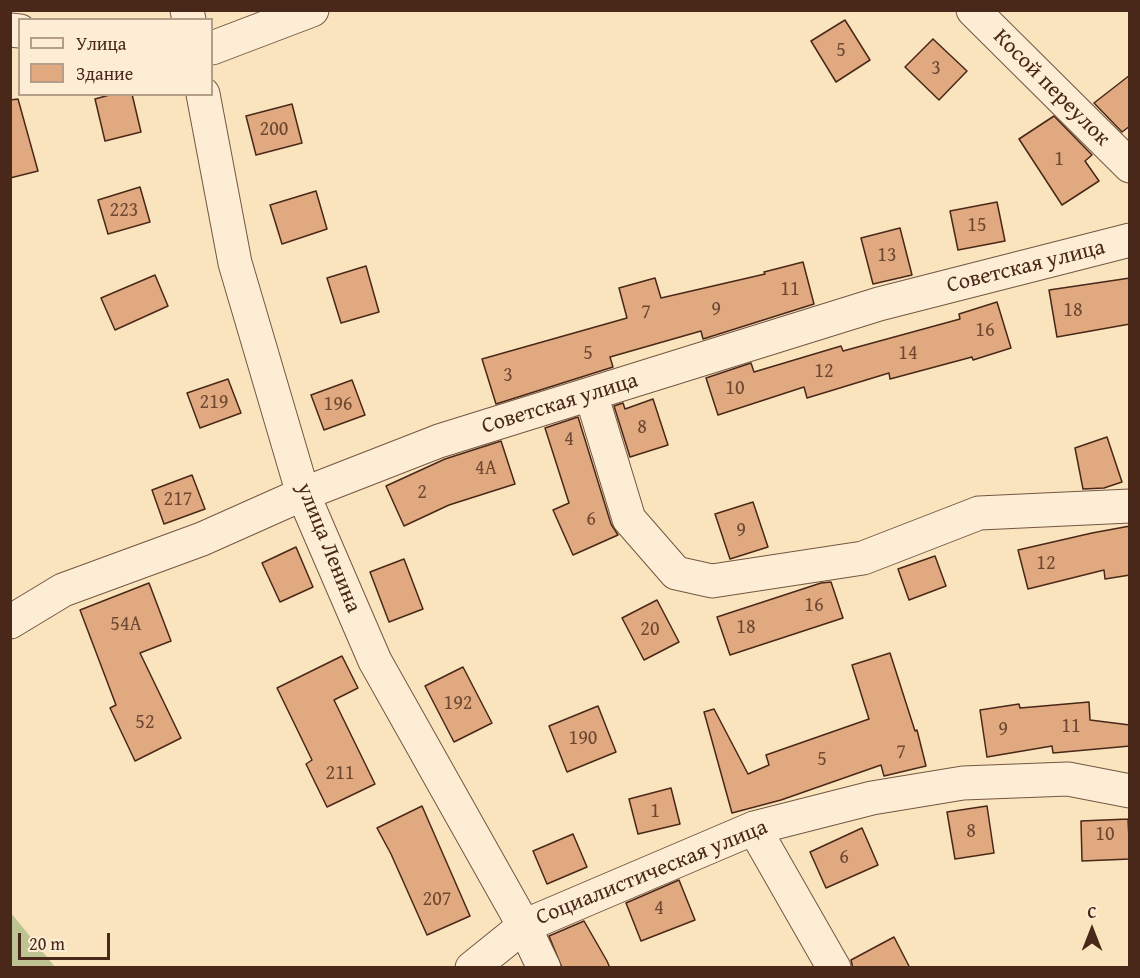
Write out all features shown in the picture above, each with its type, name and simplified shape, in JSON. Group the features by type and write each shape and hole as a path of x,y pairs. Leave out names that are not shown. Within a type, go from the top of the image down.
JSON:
{"street":[{"path":"213,48 312,10"},
{"name":"Косой переулок","path":"973,10 1130,166"},
{"name":"улица Ленина","path":"203,96 235,263 303,494 375,661 524,926 544,968"},
{"name":"Советская улица","path":"10,622 63,590 202,539 303,494 439,441 879,304 1130,240"},
{"path":"591,394 630,519 676,573 712,581 863,558 979,513 1130,506"},
{"name":"Социалистическая улица","path":"472,968 524,926 754,828 872,798 963,783 1068,779 1130,791"},
{"path":"754,828 834,968"}],"green space":[{"path":"11,913 55,967 11,967"}],"building":[{"path":"845,20 870,60 836,82 811,41"},
{"path":"933,39 967,71 939,100 905,67"},
{"path":"1130,75 1130,126 1122,132 1094,103"},
{"path":"106,96 132,96 141,132 105,141 95,99"},
{"path":"18,99 38,171 10,178 10,100"},
{"path":"292,104 302,143 256,155 246,116"},
{"path":"1054,116 1092,155 1085,161 1099,181 1062,205 1019,139"},
{"path":"140,187 150,222 108,234 98,200"},
{"path":"316,191 327,229 282,244 270,205"},
{"path":"997,202 1005,241 958,250 950,211"},
{"path":"900,228 912,275 873,284 861,238"},
{"path":"803,262 814,304 703,339 701,331 610,357 613,367 496,404 482,359 627,318 619,288 655,278 661,298 765,274 764,272"},
{"path":"366,266 379,312 341,323 327,278"},
{"path":"155,275 168,306 115,330 101,298"},
{"path":"1130,278 1130,324 1057,337 1049,290"},
{"path":"997,302 1011,348 973,360 972,357 890,379 889,373 807,398 804,387 718,415 706,378 751,363 754,372 841,346 843,351 960,319 959,314"},
{"path":"228,379 241,413 200,428 187,393"},
{"path":"352,380 365,415 324,430 311,395"},
{"path":"653,399 668,445 630,457 614,406 623,403 625,409"},
{"path":"578,417 611,524 618,535 573,555 553,510 569,503 545,428"},
{"path":"1107,437 1122,482 1104,488 1083,489 1075,448"},
{"path":"501,441 515,484 449,505 404,526 386,486 445,459"},
{"path":"192,475 205,509 164,524 152,490"},
{"path":"753,502 768,547 730,559 715,514"},
{"path":"1130,526 1130,575 1105,579 1104,570 1028,589 1018,550"},
{"path":"296,547 313,587 280,602 262,563"},
{"path":"935,556 946,586 909,600 898,569"},
{"path":"404,559 423,609 389,622 370,572"},
{"path":"831,582 843,618 730,655 717,617 821,583"},
{"path":"149,583 171,641 140,653 181,738 135,761 110,708 116,705 80,610"},
{"path":"657,600 679,642 644,660 622,618"},
{"path":"890,653 915,731 917,730 926,766 884,776 881,765 781,800 732,813 704,712 714,709 748,774 769,765 766,755 869,719 852,665"},
{"path":"342,656 358,688 334,700 375,784 327,807 306,764 312,760 277,688"},
{"path":"463,667 492,723 454,742 425,686"},
{"path":"1089,702 1090,720 1130,725 1130,746 1053,753 1052,746 987,757 980,710 1019,704 1020,708"},
{"path":"598,706 616,752 567,772 549,726"},
{"path":"671,788 680,824 638,834 629,799"},
{"path":"422,806 470,916 427,935 377,828"},
{"path":"987,806 994,853 955,859 947,812"},
{"path":"1128,819 1130,859 1082,861 1081,821"},
{"path":"862,828 878,865 826,888 810,852"},
{"path":"573,834 587,867 547,884 533,851"},
{"path":"679,880 695,920 641,941 626,903"},
{"path":"584,921 610,968 562,968 549,936"},
{"path":"894,937 910,968 853,968 851,960"}]}
